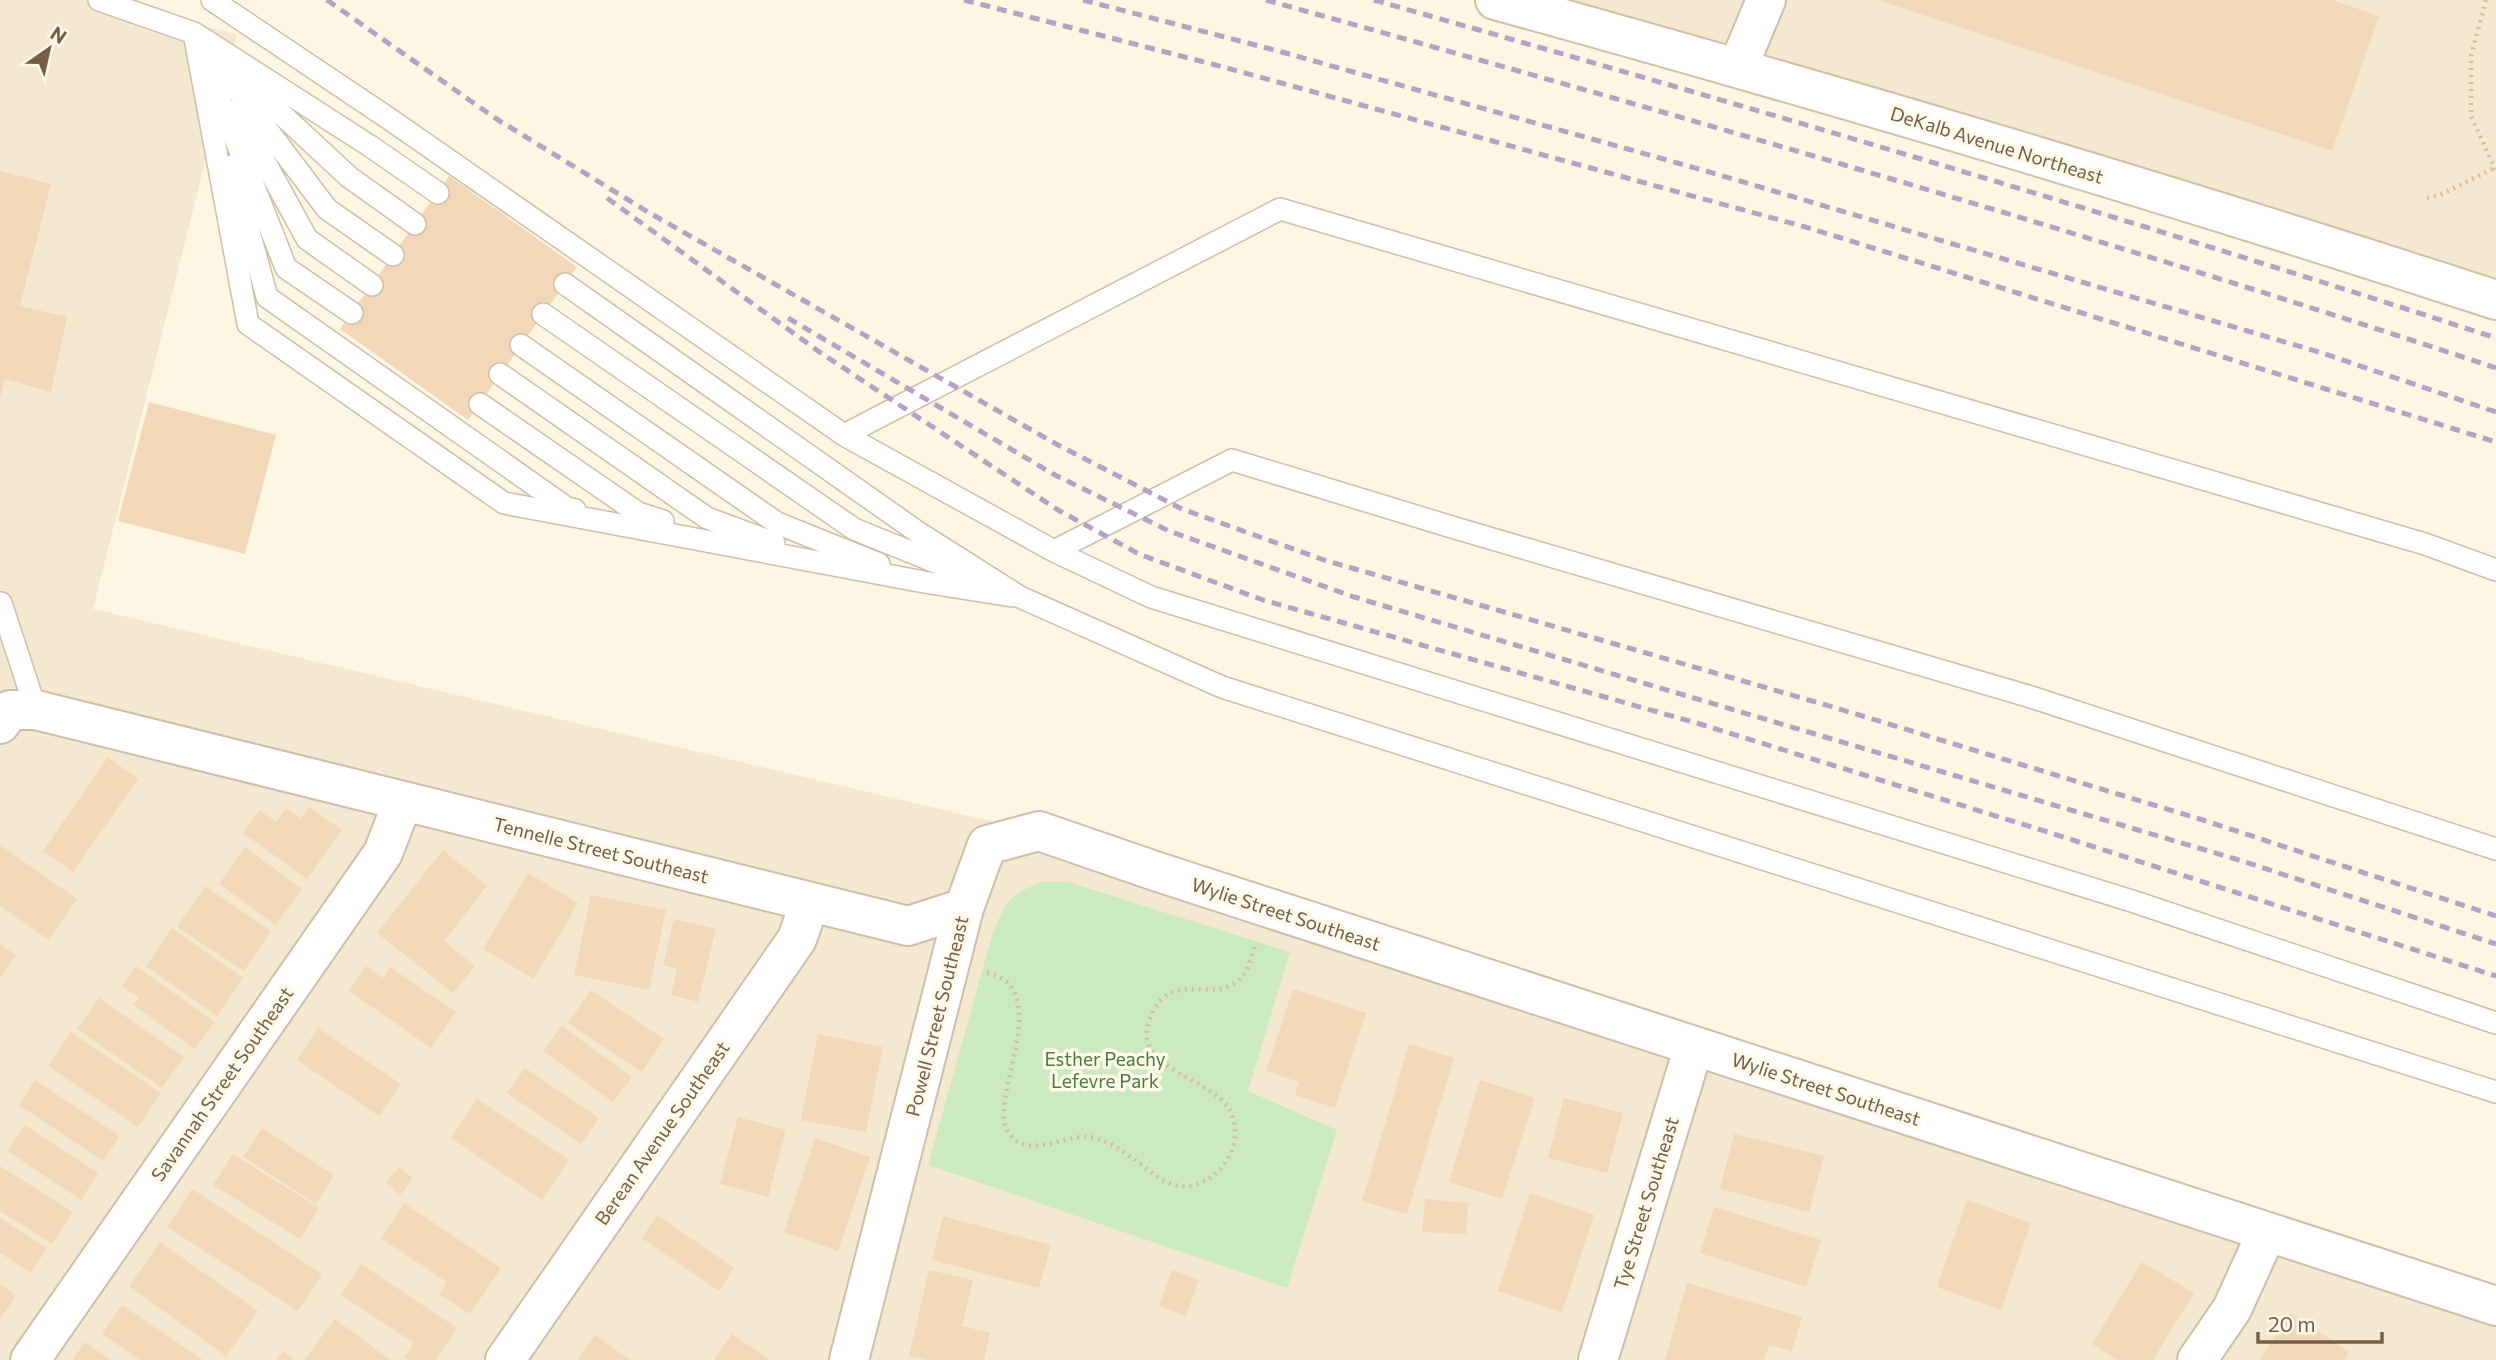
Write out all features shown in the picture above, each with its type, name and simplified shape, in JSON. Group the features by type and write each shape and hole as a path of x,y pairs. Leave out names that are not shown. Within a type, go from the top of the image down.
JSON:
{"street":[{"name":"DeKalb Avenue Northeast","path":"1495,0 1738,67 2183,200 2496,300"},
{"path":"1738,67 1766,0"},
{"path":"0,724 10,710 36,710"},
{"name":"Tennelle Street Southeast","path":"36,710 908,926 964,908"},
{"name":"Savannah Street Southeast","path":"30,1360 383,853 403,801"},
{"name":"Powell Street Southeast","path":"849,1360 964,908 987,845 1039,831 1155,871"},
{"name":"Wylie Street Southeast","path":"1155,871 2496,1307"},
{"name":"Berean Avenue Southeast","path":"505,1360 797,939 810,902"},
{"name":"Tye Street Southeast","path":"1598,1360 1694,1046"},
{"path":"2197,1360 2232,1309 2267,1232"}],"lane":[{"path":"99,0 194,33 438,193"},
{"path":"212,0 399,126 844,435 1054,551 1151,597 2135,902 2496,1023"},
{"path":"194,33 349,177 415,224"},
{"path":"194,33 327,209 393,255"},
{"path":"194,33 307,239 372,285"},
{"path":"194,33 286,268 352,313"},
{"path":"194,33 267,297 567,508 661,532"},
{"path":"194,33 248,324 504,503 923,582 1020,597"},
{"path":"844,435 1280,209 2426,544 2496,570"},
{"path":"565,284 919,533 1020,597"},
{"path":"543,314 854,529 1020,597 1222,687 2496,1092"},
{"path":"521,345 777,523 923,582"},
{"path":"500,374 707,518 831,564"},
{"path":"480,404 638,513 747,548"},
{"path":"1054,551 1232,460 2031,697 2496,849"},
{"path":"1,603 36,710"}],"path":[{"path":"2427,198 2442,194 2495,169 2471,116 2471,56 2486,0"},
{"path":"978,971 999,975 1013,986 1020,1008 1018,1036 1005,1091 1004,1123 1016,1140 1036,1147 1074,1137 1099,1139 1171,1184 1186,1186 1203,1181 1224,1167 1232,1152 1235,1131 1231,1111 1217,1095 1181,1075 1157,1057 1148,1044 1147,1024 1167,994 1179,989 1220,990 1243,976 1249,967 1259,934"}],"shaded area":[{"path":"0,0 92,0 237,34 93,609 999,823 2496,1322 2496,1360 0,1360"},
{"path":"1526,0 2496,0 2496,315"}],"green space":[{"name":"Esther Peachy Lefevre Park","path":"1042,882 1068,882 1290,952 1248,1091 1337,1130 1287,1288 928,1165 993,932 1010,900"}],"building":[{"path":"1878,0 2332,0 2379,16 2332,151"},
{"path":"0,171 51,184 20,306 67,317 51,392 5,379 0,397"},
{"path":"449,176 577,267 468,420 340,329"},
{"path":"149,402 276,435 245,554 118,521"},
{"path":"108,757 138,779 73,872 43,851"},
{"path":"309,807 342,830 307,879 243,833 260,810 276,822 286,808 301,818"},
{"path":"0,845 77,899 49,940 0,906"},
{"path":"245,847 302,889 276,925 219,884"},
{"path":"443,850 487,886 444,941 475,966 453,993 377,933"},
{"path":"528,873 578,903 534,979 483,949"},
{"path":"205,886 271,931 244,971 177,927"},
{"path":"591,895 666,910 649,990 574,975"},
{"path":"674,919 716,929 698,1002 671,995 677,969 663,965"},
{"path":"172,928 243,978 217,1016 146,966"},
{"path":"0,944 16,955 0,978"},
{"path":"136,966 215,1022 195,1049 133,1005 139,998 122,986"},
{"path":"366,966 383,978 390,967 456,1012 431,1048 349,991"},
{"path":"1293,989 1366,1013 1335,1108 1295,1095 1299,1082 1266,1071"},
{"path":"591,990 664,1039 642,1072 568,1023"},
{"path":"99,998 184,1057 162,1088 77,1029"},
{"path":"562,1026 632,1077 613,1102 543,1051"},
{"path":"318,1028 401,1084 379,1116 297,1060"},
{"path":"71,1032 161,1093 138,1127 48,1066"},
{"path":"818,1034 883,1047 866,1132 801,1120"},
{"path":"1409,1044 1454,1058 1407,1214 1362,1201"},
{"path":"525,1068 599,1118 581,1144 507,1093"},
{"path":"35,1080 120,1136 103,1161 19,1105"},
{"path":"1480,1080 1535,1098 1502,1199 1449,1182"},
{"path":"1564,1098 1623,1113 1607,1173 1548,1158"},
{"path":"477,1099 569,1160 542,1200 451,1138"},
{"path":"738,1117 786,1130 768,1197 720,1184"},
{"path":"25,1125 98,1173 81,1200 7,1151"},
{"path":"262,1128 334,1175 316,1204 243,1157"},
{"path":"1734,1134 1824,1156 1809,1212 1720,1189"},
{"path":"815,1138 870,1157 838,1251 784,1232"},
{"path":"233,1154 319,1208 300,1239 213,1185"},
{"path":"0,1166 73,1212 52,1244 0,1211"},
{"path":"399,1167 413,1178 400,1195 386,1183"},
{"path":"192,1189 322,1274 298,1311 167,1227"},
{"path":"1530,1193 1594,1215 1562,1312 1498,1291"},
{"path":"1425,1199 1468,1203 1466,1234 1422,1232"},
{"path":"1967,1200 2031,1223 2001,1310 1937,1287"},
{"path":"404,1203 501,1268 470,1314 439,1294 447,1282 381,1238"},
{"path":"1714,1207 1821,1240 1806,1287 1700,1253"},
{"path":"657,1215 734,1268 719,1291 642,1238"},
{"path":"943,1216 1051,1245 1039,1288 932,1260"},
{"path":"0,1218 47,1248 31,1273 0,1253"},
{"path":"160,1242 258,1311 226,1356 129,1286"},
{"path":"2142,1262 2194,1293 2153,1360 2117,1360 2092,1344"},
{"path":"361,1264 457,1328 436,1360 404,1358 414,1343 341,1295"},
{"path":"929,1270 973,1280 962,1326 990,1333 984,1360 927,1360 909,1356"},
{"path":"1172,1270 1199,1280 1186,1316 1159,1306"},
{"path":"1687,1283 1802,1317 1792,1351 1769,1345 1764,1360 1665,1360"},
{"path":"0,1284 16,1296 0,1319"},
{"path":"122,1305 203,1360 140,1360 102,1334"},
{"path":"2291,1313 2349,1352 2344,1360 2259,1360"},
{"path":"335,1319 390,1360 304,1360"},
{"path":"732,1334 770,1360 714,1360"},
{"path":"595,1335 630,1360 578,1360"},
{"path":"86,1343 111,1360 72,1360"},
{"path":"283,1351 294,1360 276,1360"}],"railway":[{"path":"327,0 495,118 648,212 1058,445 1182,509 1324,560 1833,707 2206,821 2496,916"},
{"path":"964,0 1212,64 1809,228 2496,442"},
{"path":"1083,0 1282,52 1706,171 2322,353 2496,412"},
{"path":"1266,0 1883,176 2496,368"},
{"path":"1374,0 1937,164 2496,338"},
{"path":"607,198 818,351 1058,510 1139,554 1263,600 1700,724 2496,976"},
{"path":"788,318 1055,475 1169,531 1354,597 2239,860 2496,944"}]}
